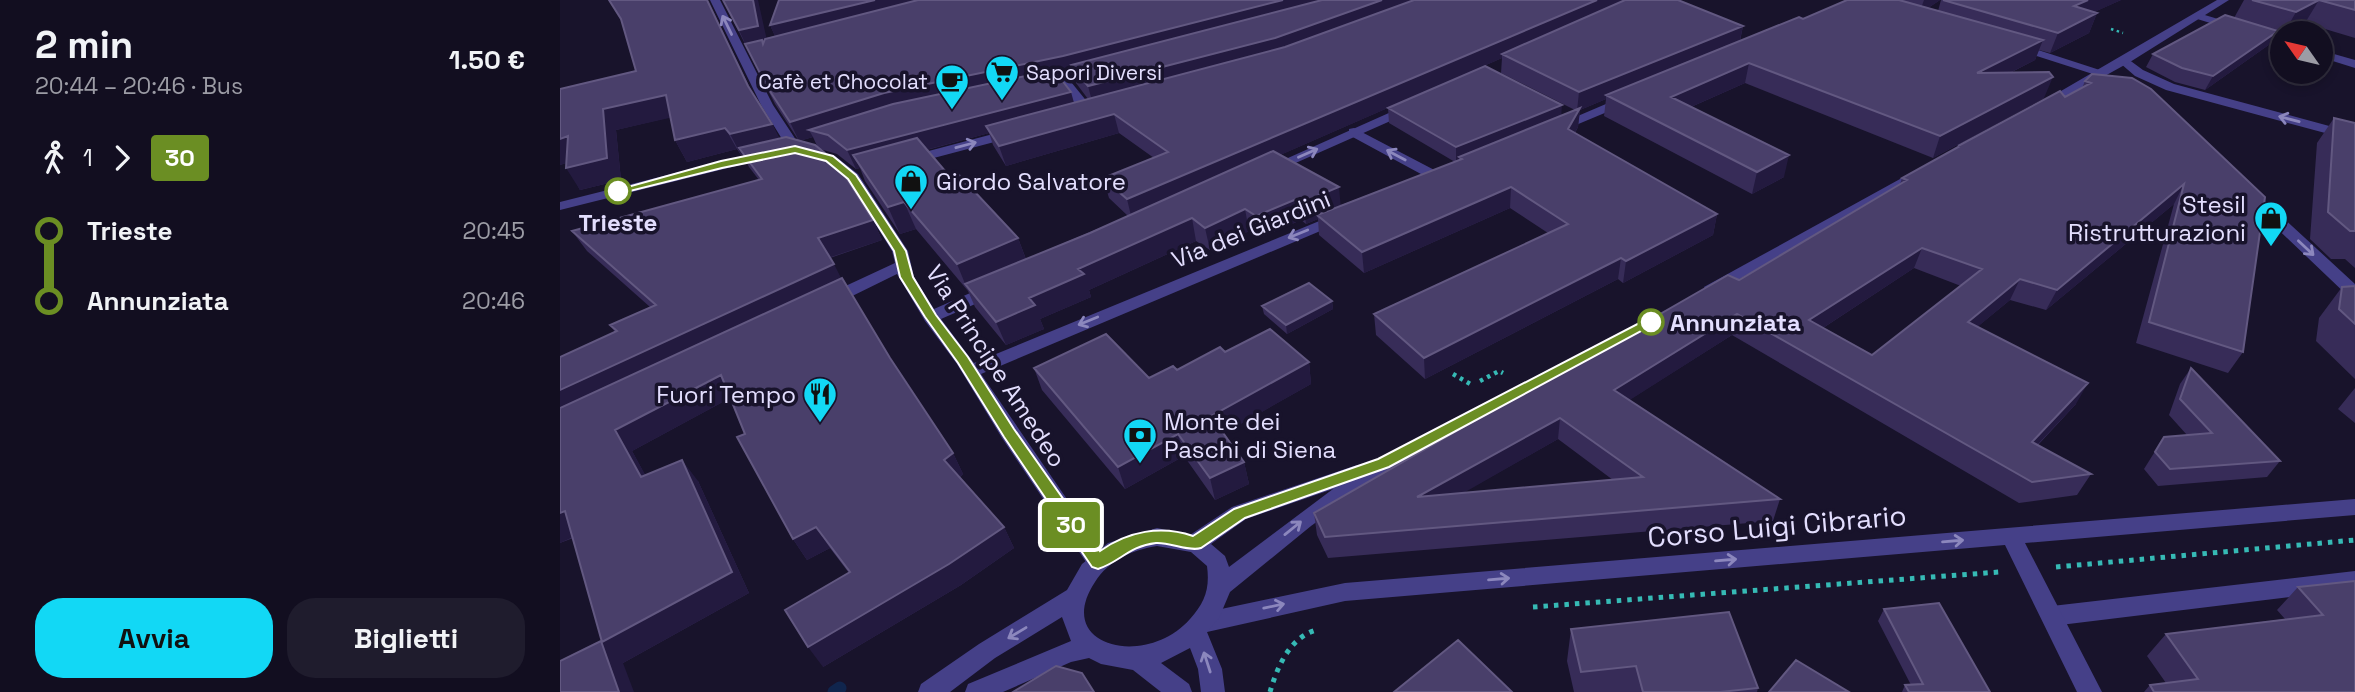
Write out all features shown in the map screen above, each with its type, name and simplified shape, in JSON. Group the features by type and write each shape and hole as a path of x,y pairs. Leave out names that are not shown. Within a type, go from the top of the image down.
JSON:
{"street":[{"path":"715,0 766,104 795,149"},
{"path":"2026,114 2081,86 2224,0"},
{"path":"2198,16 2270,37"},
{"path":"2008,44 2103,73"},
{"path":"743,58 757,55"},
{"path":"2333,57 2355,64"},
{"path":"2124,61 2153,80 2355,137"},
{"path":"1088,113 1058,81 1114,67"},
{"path":"2081,86 2103,88"},
{"path":"2156,95 2167,90 2196,94"},
{"path":"1539,135 1571,116 1640,93"},
{"path":"1249,179 1426,100"},
{"path":"902,163 1021,130"},
{"path":"1354,132 1437,177"},
{"path":"560,206 721,164 795,149 821,140"},
{"name":"Via Principe Amedeo","path":"795,149 830,159 857,176 900,251 906,277 1098,562"},
{"path":"1694,298 1932,166"},
{"path":"2234,181 2355,293"},
{"name":"Via dei Giardini","path":"971,371 1348,214"},
{"path":"809,310 903,265"},
{"path":"931,317 1000,287"},
{"path":"1221,586 1304,520 1384,463 1610,344"},
{"path":"1195,543 1239,513 1384,463"},
{"name":"Corso Luigi Cibrario","path":"1202,627 1345,592 2355,507"},
{"path":"2011,536 2090,692"},
{"path":"1177,537 1195,543 1209,552 1217,563 1221,586 1216,606 1202,627 1172,649 1152,657 1107,656 1089,647 1078,633 1072,617 1075,597 1083,579 1098,562 1116,549 1136,540 1177,537"},
{"path":"2052,616 2355,580"},
{"path":"930,692 986,651 1075,597"},
{"path":"1202,627 1213,692"},
{"path":"977,692 1068,652 1089,647"},
{"path":"1136,658 1180,692"}],"path":[{"path":"1453,374 1470,386 1499,371 1507,376"},
{"path":"1521,608 2029,570 2355,540"},
{"path":"1270,692 1280,660 1309,632 1321,628"}],"building":[{"path":"609,0 707,0 748,86 772,124 730,134 725,128 675,140 666,95 603,109 607,158 566,168 568,136 560,139 560,89 636,71 621,19"},
{"path":"723,0 753,0 758,26 739,30"},
{"path":"779,0 875,0 770,25"},
{"path":"918,0 1283,0 1063,56 884,93 790,122 766,85 745,44 762,40 763,44 765,39"},
{"path":"1322,0 1382,0 1275,38 1088,86 1071,65"},
{"path":"1414,0 1597,0 1127,199 1103,178 1168,152 1114,114 999,146 986,126 1285,47"},
{"path":"1625,0 1678,0 1743,26 1579,92 1502,54"},
{"path":"1847,0 1899,0 2043,40 1977,73 2049,72 2053,77 1940,136 1749,63 1671,97 1789,155 1757,172 1606,95 1799,17 1803,19"},
{"path":"1943,0 2088,0 2074,6 2097,13 2058,33"},
{"path":"2252,0 2319,0 2296,12"},
{"path":"2319,0 2355,0 2355,10"},
{"path":"2225,15 2270,29 2270,37 2213,76 2182,68 2153,54"},
{"path":"1485,66 1562,105 1456,147 1388,108"},
{"path":"1054,70 1071,92 847,150 828,135 809,130 893,104"},
{"path":"2092,74 2132,78 2151,89 2265,197 2243,352 2149,322 2184,184 2057,290 2020,279 1968,322 2088,383 2032,442 2091,474 2032,482 1737,314 1614,390 1780,499 1325,537 1314,513 1728,275 1739,280 1907,180 1902,178 1958,146 2060,91 2065,97 2091,83 2085,81","holes":["1922,248 1982,269 1872,355 1809,320","1560,418 1643,477 1417,497"]},
{"path":"1580,108 1568,129 1717,214 1626,261 1621,258 1424,358 1374,314 1568,224 1511,187 1362,252 1317,215 1462,159 1459,157"},
{"path":"2334,118 2355,123 2355,231 2350,231 2328,212"},
{"path":"786,137 815,145 837,163 873,220 818,238 834,264 560,390 560,357 617,331 610,325 656,305 572,231 762,179 739,148"},
{"path":"917,138 951,178 959,175 1018,238 957,264 904,202 888,207 853,155"},
{"path":"1273,151 1339,187 1303,202 1299,198 1256,216 1245,209 1205,228 1192,218 1078,269 1084,274 1029,298 1035,305 996,322 965,284 1090,233"},
{"path":"842,278 890,358 953,453 944,460 1004,527 949,564 808,647 785,610 850,572 816,527 793,539 737,437 745,434 721,375 615,430 641,477 682,460 732,572 602,642 565,511 560,513 560,408"},
{"path":"1309,283 1332,301 1286,325 1262,306"},
{"path":"2355,286 2355,324 2339,309 2342,287"},
{"path":"1270,329 1309,362 1211,416 1244,462 1210,478 1178,434 1118,467 1034,368 1106,334 1149,378 1173,366 1177,370 1220,347 1225,352"},
{"path":"2191,368 2280,461 2170,469 2155,452 2164,437 2212,433 2180,399"},
{"path":"2355,581 2355,692 2154,692 2150,685 2198,679 2166,634 2323,615 2298,587"},
{"path":"1939,603 1990,692 1909,692 1905,685 1923,684 1884,609"},
{"path":"1729,612 1758,688 1720,692 1643,692 1636,666 1581,672 1571,629"},
{"path":"1458,640 1512,692 1394,692"},
{"path":"601,641 619,692 560,692 560,661"},
{"path":"1796,660 1849,692 1769,692"},
{"path":"1056,666 1082,673 1094,692 1013,692"}],"waterway":[{"path":"834,692 840,688"}],"bus line":[{"name":"30","path":"618,191 721,164 795,149 830,159 853,177 900,251 906,277 931,317 964,360 1009,433 1098,562 1116,549 1136,540 1177,537 1195,543 1239,513 1384,463 1651,322"}],"place":[{"name":"Sapori Diversi","path":"1002,102"},
{"name":"Cafè et Chocolat","path":"952,111"},
{"name":"Trieste","path":"618,191"},
{"name":"Giordo Salvatore","path":"911,211"},
{"name":"Stesil Ristrutturazioni","path":"2271,248"},
{"name":"Annunziata","path":"1651,322"},
{"name":"Fuori Tempo","path":"820,424"},
{"name":"Monte dei Paschi di Siena","path":"1140,465"}]}
